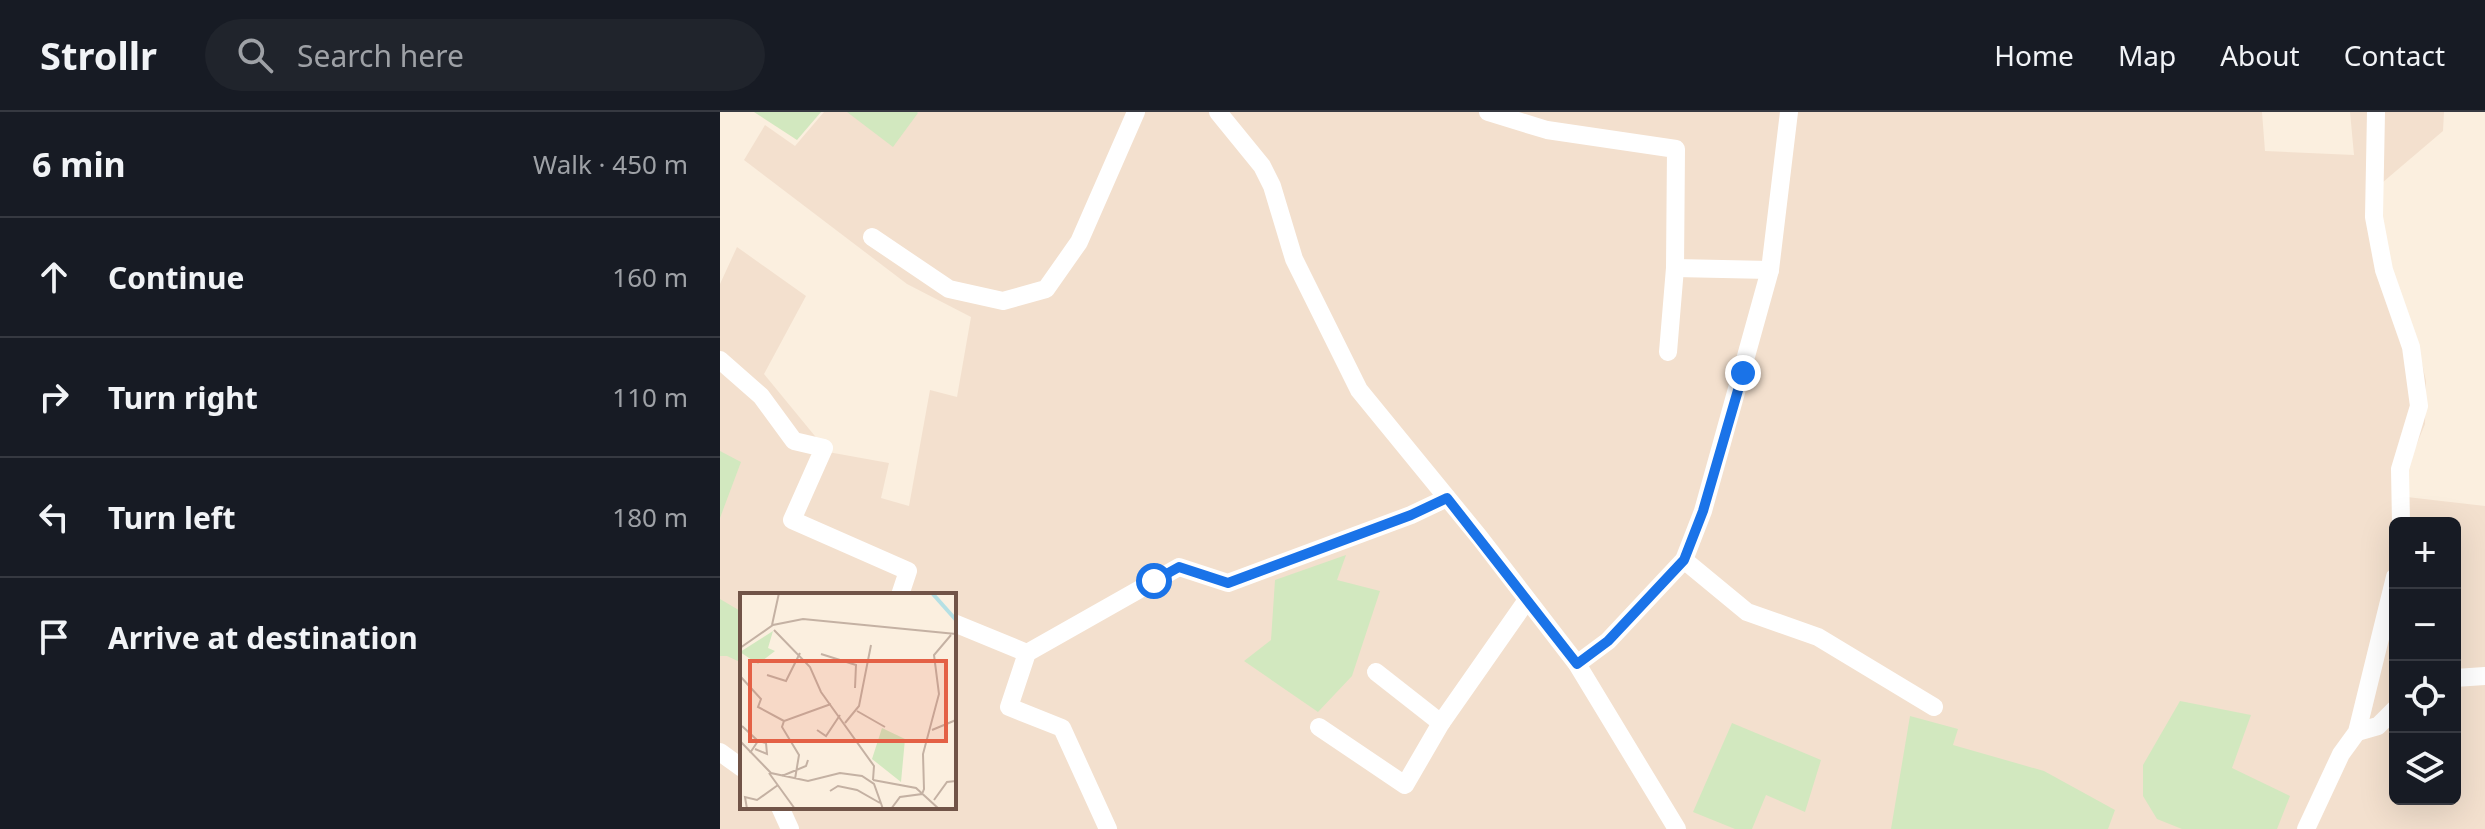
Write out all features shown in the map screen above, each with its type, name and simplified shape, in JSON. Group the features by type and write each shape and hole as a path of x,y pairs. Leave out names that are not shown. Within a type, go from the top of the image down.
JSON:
{"street":[{"path":"872,237 949,289 1003,301 1046,289 1079,242 1136,112"},
{"path":"1218,112 1267,176 1294,259 1359,390 1577,664 1677,829"},
{"path":"1488,112 1547,130 1676,149 1675,268 1668,352"},
{"path":"1577,664 1608,641 1684,560 1703,511 1770,270 1789,112"},
{"path":"2376,112 2374,217 2384,270 2411,347 2419,406 2400,469 2401,517"},
{"path":"1675,268 1770,270"},
{"path":"720,360 761,396 794,441 824,448 792,520 908,571 901,593"},
{"path":"1108,829 1062,728 1009,707 1027,653 1179,567 1228,583 1411,515 1447,498"},
{"path":"1684,560 1747,612 1818,637 1934,707"},
{"path":"2306,829 2341,754 2357,732 2392,589"},
{"path":"1319,727 1405,785 1441,723 1527,600"},
{"path":"956,624 1027,653"},
{"path":"1376,672 1441,723"},
{"path":"2461,678 2485,676"},
{"path":"2357,732 2378,726 2389,715"},
{"path":"720,752 740,767"},
{"path":"781,809 790,829"}],"shaded area":[{"path":"824,112 2262,112 2265,151 2354,155 2350,112 2444,112 2443,131 2376,188 2391,268 2416,337 2426,381 2425,424 2409,463 2407,497 2485,506 2485,829 720,829 720,284 737,247 806,296 764,374 828,452 889,463 881,498 909,506 930,390 957,397 971,317 907,284 744,160 765,125 795,146"}],"green space":[{"path":"754,112 821,112 797,140"},
{"path":"847,112 917,112 918,113 893,147"},
{"path":"720,451 741,462 720,518"},
{"path":"1346,555 1337,580 1380,591 1352,676 1318,712 1244,661 1271,640 1275,580"},
{"path":"720,599 740,611 740,662 720,656"},
{"path":"2180,701 2251,715 2232,768 2290,796 2277,829 2182,829 2157,819 2143,796 2143,765"},
{"path":"1910,716 1958,729 1953,745 2044,771 2115,810 2108,829 1891,829"},
{"path":"1732,723 1821,760 1805,812 1766,795 1752,829 1735,829 1693,812"}],"route":[{"path":"1154,581 1179,567 1228,583 1411,515 1447,498 1577,664 1608,641 1684,560 1703,511 1743,373"}]}
